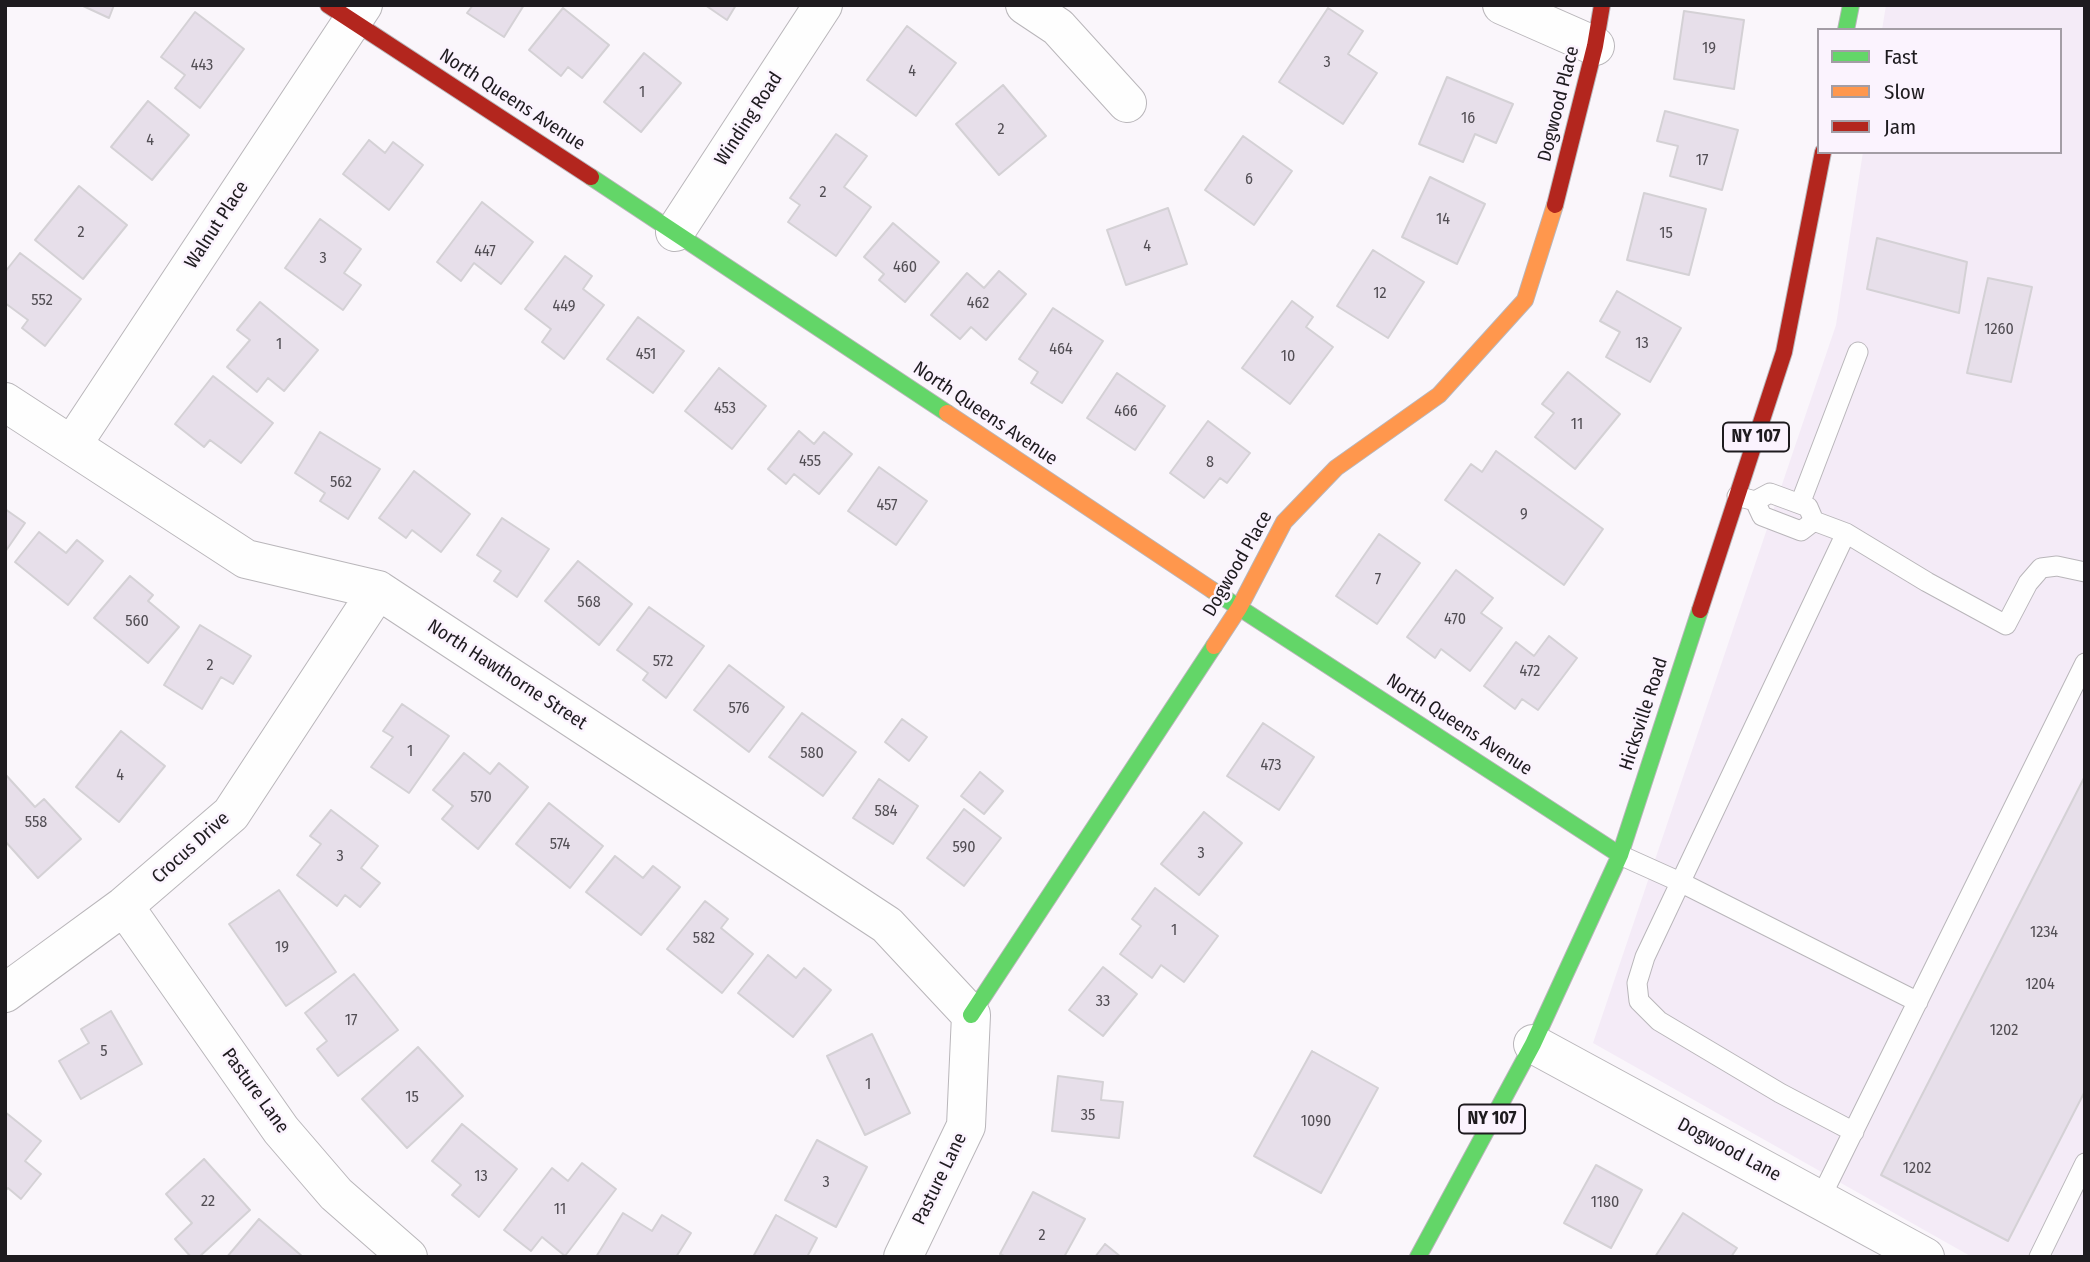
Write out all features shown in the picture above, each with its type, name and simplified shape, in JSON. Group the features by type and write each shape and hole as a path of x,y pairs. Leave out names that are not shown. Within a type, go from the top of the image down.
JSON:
{"street":[{"name":"Winding Road","path":"675,233 823,5"},
{"path":"1026,5 1058,27 1127,103"},
{"path":"1502,5 1595,46"},
{"name":"Dogwood Place","path":"971,1016 1239,608 1284,522 1336,468 1439,395 1525,300 1560,188 1595,46 1602,5"},
{"path":"1846,28 1851,5"},
{"name":"North Queens Avenue","path":"348,10 675,233 1239,608 1620,855"},
{"name":"Walnut Place","path":"72,445 348,10"},
{"name":"Hicksville Road","path":"1418,1257 1533,1044 1620,855 1746,498 1784,352 1823,154"},
{"name":"North Hawthorne Street","path":"5,402 246,559 379,590 887,925 971,1016"},
{"name":"Crocus Drive","path":"9,983 124,906 231,814 379,590"},
{"name":"Pasture Lane","path":"124,906 281,1130 336,1194 408,1257"},
{"name":"Pasture Lane","path":"903,1257 966,1126 971,1016"},
{"name":"Dogwood Lane","path":"1533,1044 1925,1257"}],"lane":[{"path":"1800,504 1858,352"},
{"path":"1814,522 1801,531 1762,516 1746,498 1770,492 1808,507 1814,522 1846,533 1927,582 2006,625 2028,583 2041,568 2057,566 2085,572"},
{"path":"1846,533 1645,957 1637,983 1639,1001 1659,1021 1780,1093 1854,1132"},
{"path":"1820,1199 2085,663"},
{"path":"1620,855 1680,882 1917,1003"},
{"path":"2039,1257 2085,1163"}],"shaded area":[{"path":"1886,5 2085,5 2085,1257 1972,1257 1593,1043 1836,325 1863,154 2062,154 2062,28 1882,28"}],"building":[{"path":"81,5 114,5 109,18"},
{"path":"473,5 524,5 504,37 467,13"},
{"path":"705,5 736,5 727,20"},
{"path":"563,8 609,45 582,78 568,67 561,76 529,50"},
{"path":"1328,8 1363,31 1348,54 1377,73 1343,124 1279,82"},
{"path":"1684,11 1744,20 1734,89 1674,79"},
{"path":"195,12 244,49 200,108 175,88 185,75 161,57"},
{"path":"907,26 956,63 916,116 867,80"},
{"path":"644,53 681,83 641,132 604,102"},
{"path":"1447,77 1513,104 1496,143 1475,134 1463,162 1419,144"},
{"path":"1003,85 1046,136 999,175 956,124"},
{"path":"148,101 189,135 152,180 111,147"},
{"path":"1665,111 1738,130 1722,190 1670,176 1678,146 1657,141"},
{"path":"836,134 867,156 844,187 871,207 836,256 788,222 800,205 790,198"},
{"path":"1243,136 1292,171 1254,225 1205,190"},
{"path":"369,140 385,153 393,142 423,165 389,210 343,174"},
{"path":"1430,177 1485,204 1457,264 1402,237"},
{"path":"79,186 127,225 83,279 35,240"},
{"path":"1644,193 1706,209 1689,275 1627,260"},
{"path":"482,202 533,242 501,284 474,263 461,281 437,262"},
{"path":"1168,208 1187,264 1126,285 1107,230"},
{"path":"320,219 361,249 344,273 361,285 343,310 285,268"},
{"path":"893,223 939,262 905,302 879,280 884,274 864,257"},
{"path":"1877,238 1967,262 1959,313 1867,289"},
{"path":"1373,250 1424,282 1388,338 1337,306"},
{"path":"20,253 81,299 45,346 22,328 28,320 5,303 5,272"},
{"path":"565,256 592,276 583,289 604,305 564,359 542,342 551,329 525,309"},
{"path":"999,271 1026,294 986,340 971,327 960,339 931,315 967,273 984,288"},
{"path":"1988,278 2032,287 2011,382 1967,373"},
{"path":"1617,291 1681,328 1650,382 1606,357 1620,332 1600,321"},
{"path":"1292,301 1313,317 1306,327 1333,347 1290,404 1242,368"},
{"path":"260,302 318,350 284,391 268,378 257,392 227,367 250,340 237,330"},
{"path":"1053,308 1103,341 1062,403 1031,383 1038,372 1019,359"},
{"path":"638,317 684,351 653,393 607,359"},
{"path":"719,368 766,406 732,449 685,411"},
{"path":"1568,372 1620,414 1575,469 1535,437 1554,413 1542,404"},
{"path":"1117,373 1165,406 1135,450 1087,418"},
{"path":"213,376 273,423 241,463 210,440 204,447 175,424"},
{"path":"1208,421 1250,453 1227,483 1220,478 1204,498 1170,473"},
{"path":"799,431 814,444 824,432 852,454 819,494 794,474 786,484 768,469"},
{"path":"320,432 380,469 348,519 320,501 325,493 295,473"},
{"path":"1496,451 1603,529 1564,585 1445,500 1471,464 1482,472"},
{"path":"879,467 927,501 896,545 848,511"},
{"path":"414,471 470,514 441,552 412,530 406,538 379,518"},
{"path":"5,509 25,523 5,552"},
{"path":"502,518 549,549 517,597 494,581 501,571 477,555"},
{"path":"39,532 66,553 77,540 103,561 68,605 15,562"},
{"path":"1379,534 1420,563 1377,624 1336,596"},
{"path":"578,561 632,604 599,645 545,601"},
{"path":"1456,570 1493,598 1481,613 1502,628 1470,671 1441,649 1435,658 1407,637"},
{"path":"130,576 153,595 148,601 179,627 148,663 94,618"},
{"path":"649,607 704,646 666,698 643,680 648,673 617,650"},
{"path":"200,625 251,656 233,684 221,677 202,709 164,685"},
{"path":"1549,636 1577,658 1538,710 1522,699 1515,709 1484,686 1516,642 1534,656"},
{"path":"729,665 784,707 749,752 694,710"},
{"path":"402,704 449,736 409,793 371,767 393,737 383,731"},
{"path":"802,713 856,752 823,796 769,757"},
{"path":"902,719 927,737 909,761 885,742"},
{"path":"1263,723 1314,757 1279,810 1227,776"},
{"path":"121,731 165,766 119,822 76,787"},
{"path":"464,753 490,774 499,763 528,787 478,849 442,819 453,806 433,790"},
{"path":"980,772 1003,791 984,814 961,796"},
{"path":"5,774 35,807 44,799 81,839 38,878 5,841"},
{"path":"2085,776 2085,1091 2008,1241 1881,1175"},
{"path":"879,779 918,806 893,844 853,818"},
{"path":"549,803 603,846 570,888 516,844"},
{"path":"964,809 1001,838 964,886 927,858"},
{"path":"331,810 378,846 361,868 380,883 360,907 345,895 337,906 297,875 321,844 310,836"},
{"path":"1204,812 1242,843 1199,895 1161,864"},
{"path":"615,856 643,878 653,866 680,887 641,935 586,892"},
{"path":"1155,888 1218,936 1184,982 1161,965 1152,978 1120,954 1141,926 1132,919"},
{"path":"279,890 336,972 286,1006 229,924"},
{"path":"705,901 728,919 721,928 753,954 722,993 667,949"},
{"path":"768,955 796,978 804,968 831,990 793,1037 738,993"},
{"path":"1103,967 1137,994 1103,1036 1069,1010"},
{"path":"354,974 398,1030 338,1076 317,1049 327,1041 305,1013"},
{"path":"111,1011 142,1064 81,1099 59,1061 89,1043 81,1029"},
{"path":"872,1034 910,1113 865,1135 827,1056"},
{"path":"418,1047 463,1096 407,1148 362,1099"},
{"path":"1312,1051 1378,1088 1321,1193 1254,1156"},
{"path":"1058,1076 1103,1082 1101,1100 1123,1102 1119,1138 1052,1131"},
{"path":"5,1112 41,1141 25,1161 41,1174 21,1199 8,1188 5,1191"},
{"path":"462,1124 517,1169 479,1217 452,1195 461,1185 432,1161"},
{"path":"817,1140 867,1167 836,1227 785,1200"},
{"path":"204,1159 250,1210 199,1257 191,1257 175,1239 192,1223 166,1194"},
{"path":"582,1163 616,1189 565,1256 542,1237 531,1251 504,1230 552,1168 568,1181"},
{"path":"1596,1165 1642,1190 1611,1248 1564,1223"},
{"path":"1033,1192 1085,1219 1064,1257 1006,1257 1000,1254"},
{"path":"623,1213 652,1231 662,1215 691,1233 676,1257 596,1257"},
{"path":"1683,1213 1737,1248 1731,1257 1655,1257"},
{"path":"776,1215 817,1238 807,1257 753,1257"},
{"path":"259,1219 303,1257 227,1257"},
{"path":"1105,1244 1121,1257 1095,1257"}],"traffic: fast":[{"path":"1846,28 1851,5"},
{"path":"591,177 947,413"},
{"path":"1212,590 1620,855"},
{"path":"1418,1257 1533,1044 1620,855 1700,610"},
{"path":"971,1015 1214,646"}],"traffic: slow":[{"path":"1214,646 1239,608 1284,522 1336,468 1439,395 1525,300 1555,205"},
{"path":"947,413 1212,590"}],"traffic: jam":[{"path":"328,5 591,177"},
{"path":"1555,205 1595,46 1602,5"},
{"path":"1700,610 1784,352 1823,154"}]}
